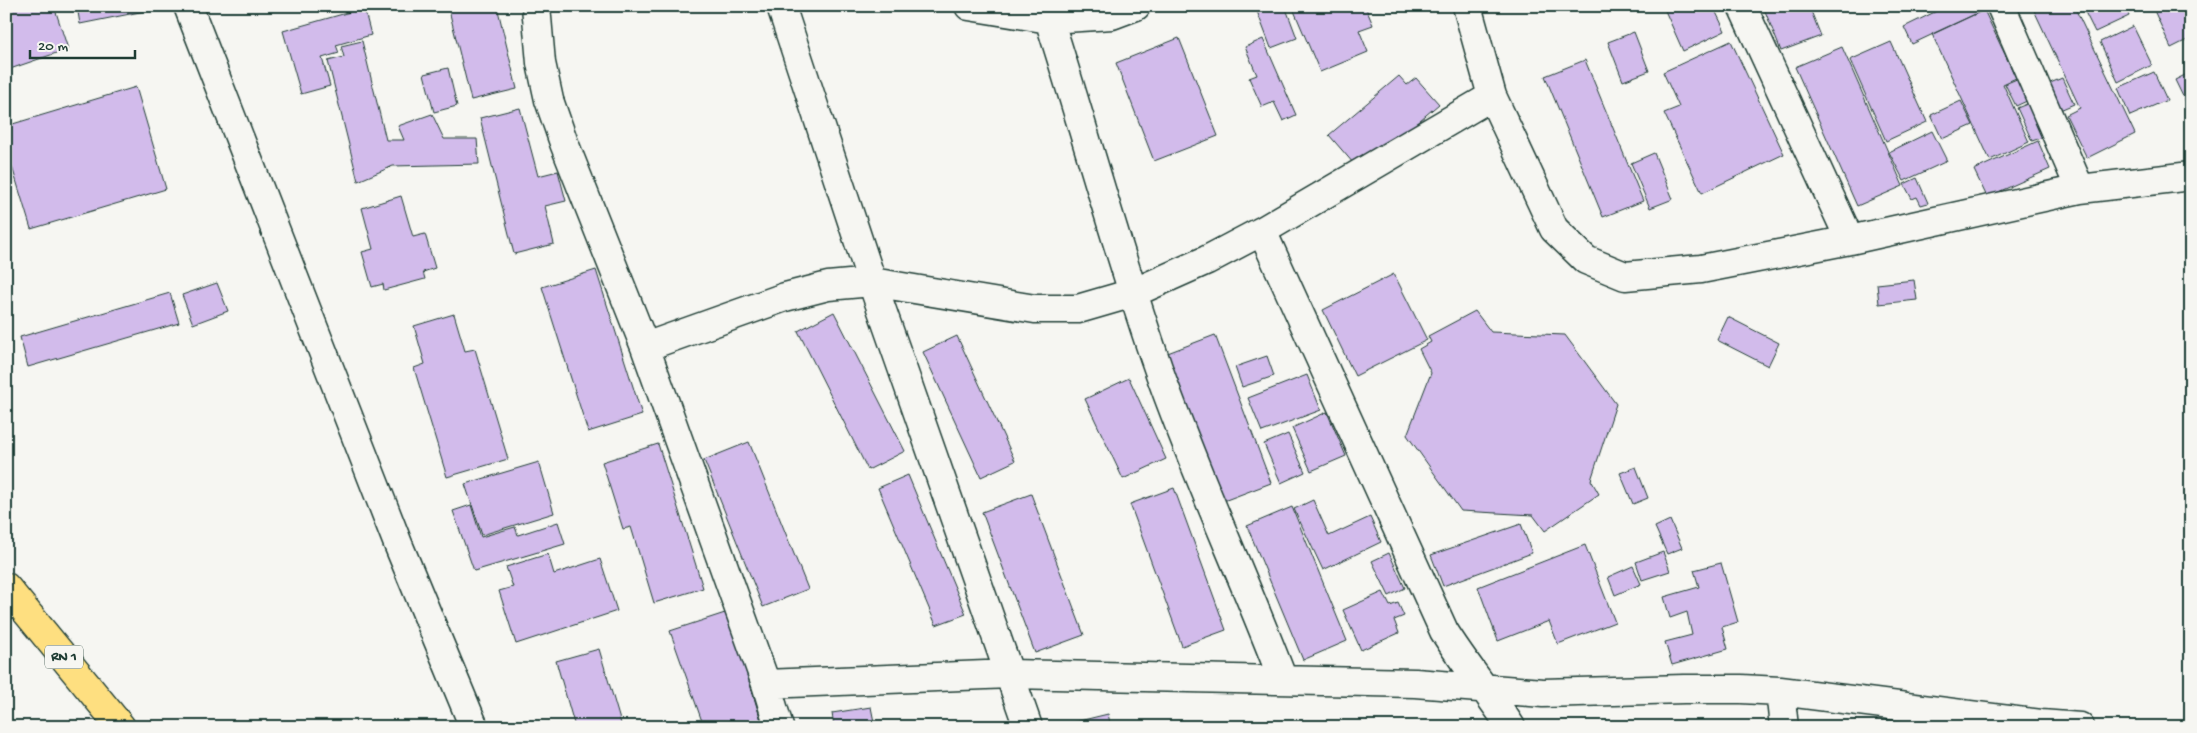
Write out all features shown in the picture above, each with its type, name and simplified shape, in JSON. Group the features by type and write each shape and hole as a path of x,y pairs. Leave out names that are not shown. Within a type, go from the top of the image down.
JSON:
{"highway":[{"name":"RN 1","path":"6,587 121,727"}],"street":[{"path":"536,6 542,62 549,100 645,347 766,684 779,727"},
{"path":"781,6 872,282 1028,727"},
{"path":"969,6 1049,19 1112,15 1136,6"},
{"path":"1467,6 1492,96 1554,230 1586,260 1625,276 1692,270 1850,240 2080,189 2191,176"},
{"path":"1742,6 1850,240"},
{"path":"2001,6 2080,189"},
{"path":"191,7 398,544 474,727"},
{"path":"1049,19 1090,146 1133,293 1159,369 1283,680"},
{"path":"645,347 785,297 828,286 872,282 1034,309 1078,309 1133,293 1207,260 1262,231 1492,96"},
{"path":"1262,231 1444,631 1464,663 1487,689 1511,727"},
{"path":"766,684 1010,674 1414,683 1543,693 1741,689 1780,692 2042,725 2080,727"},
{"path":"1780,692 1784,727"}],"building":[{"path":"6,6 54,6 68,49 10,69 6,58"},
{"path":"77,6 150,6 150,10 80,24"},
{"path":"468,6 497,6 517,89 471,100 449,10"},
{"path":"1255,6 1285,6 1297,38 1271,48"},
{"path":"1292,6 1365,6 1373,25 1359,30 1368,52 1320,72"},
{"path":"1663,6 1713,6 1725,31 1683,51"},
{"path":"1763,6 1809,6 1821,36 1781,51"},
{"path":"1947,6 1982,6 1984,10 1912,44 1904,27"},
{"path":"2032,6 2074,6 2135,134 2087,158 2066,115 2080,108"},
{"path":"2082,6 2125,6 2129,16 2095,32"},
{"path":"2152,6 2191,6 2191,38 2171,48"},
{"path":"364,8 371,35 336,45 339,53 322,58 330,86 301,94 283,31"},
{"path":"1984,10 2016,78 2003,84 2029,142 1990,160 1932,34"},
{"path":"2133,26 2152,65 2118,82 2100,42"},
{"path":"1634,32 1649,71 1623,81 1608,42"},
{"path":"1179,38 1218,136 1154,161 1116,63"},
{"path":"1263,39 1296,115 1283,121 1274,102 1262,107 1249,78 1257,75 1245,47"},
{"path":"362,41 386,140 404,140 398,126 432,114 444,139 477,139 479,164 393,166 358,181 328,61 344,57 341,46"},
{"path":"1731,41 1784,154 1702,193 1664,113 1679,107 1663,72"},
{"path":"1891,42 1927,122 1886,141 1850,60"},
{"path":"1842,47 1903,186 1857,206 1795,67"},
{"path":"1585,60 1643,201 1603,217 1545,76"},
{"path":"448,68 457,106 434,112 424,74"},
{"path":"2154,72 2167,100 2130,116 2118,88"},
{"path":"2191,72 2191,113 2175,80"},
{"path":"1399,76 1407,85 1416,78 1439,104 1360,171 1329,135"},
{"path":"2019,78 2029,100 2016,106 2005,84"},
{"path":"2062,78 2074,104 2060,110 2048,84"},
{"path":"136,87 166,189 31,229 6,147 6,126"},
{"path":"1961,101 1973,125 1942,139 1931,115"},
{"path":"2032,102 2046,136 2032,141 2017,108"},
{"path":"520,108 538,176 558,171 566,201 545,206 554,244 514,254 480,118"},
{"path":"1932,131 1947,161 1904,181 1889,152"},
{"path":"2038,141 2050,169 1987,197 1974,170"},
{"path":"1654,153 1673,199 1650,208 1631,163"},
{"path":"1917,178 1928,203 1921,205 1917,197 1912,199 1904,184"},
{"path":"401,196 413,237 425,234 435,268 423,272 425,279 384,290 383,284 372,287 362,252 373,249 362,208"},
{"path":"596,270 642,415 588,432 542,287"},
{"path":"1394,274 1427,340 1355,376 1323,310"},
{"path":"1914,280 1917,300 1879,304 1877,284"},
{"path":"217,283 228,311 193,324 182,295"},
{"path":"170,293 179,323 28,367 20,337"},
{"path":"1475,311 1491,332 1565,335 1616,404 1591,480 1599,494 1545,531 1533,515 1461,511 1407,435 1431,373 1419,349 1431,342 1428,336"},
{"path":"834,312 905,451 868,470 798,331"},
{"path":"454,314 465,351 475,349 508,459 447,477 414,368 425,364 414,326"},
{"path":"1728,317 1779,343 1768,366 1717,340"},
{"path":"1215,335 1271,483 1221,502 1165,354"},
{"path":"957,336 1015,461 981,477 923,352"},
{"path":"1267,356 1274,376 1242,387 1235,367"},
{"path":"1307,375 1321,410 1262,432 1248,398"},
{"path":"1129,378 1166,459 1123,479 1085,399"},
{"path":"1327,412 1346,456 1311,471 1292,428"},
{"path":"1288,434 1305,472 1281,483 1264,444"},
{"path":"749,442 808,589 763,607 704,460"},
{"path":"658,444 703,588 654,603 631,527 623,529 602,462"},
{"path":"539,462 554,513 482,535 465,484"},
{"path":"1636,467 1648,498 1633,504 1620,473"},
{"path":"908,475 966,614 936,625 878,488"},
{"path":"1174,488 1226,630 1182,646 1130,504"},
{"path":"1031,494 1084,635 1035,653 982,512"},
{"path":"1313,500 1329,536 1370,517 1381,542 1323,570 1294,509"},
{"path":"471,505 481,537 515,527 518,535 558,522 565,544 474,571 453,511"},
{"path":"1292,507 1347,641 1303,660 1247,526"},
{"path":"1670,520 1682,548 1667,554 1655,527"},
{"path":"1521,524 1532,553 1443,586 1431,555"},
{"path":"1585,545 1615,622 1558,644 1549,621 1498,641 1478,587"},
{"path":"1663,552 1670,571 1642,580 1636,562"},
{"path":"1389,553 1405,588 1389,596 1372,561"},
{"path":"548,554 554,574 600,559 617,611 516,644 499,591 513,587 506,567"},
{"path":"1721,563 1738,622 1722,627 1728,649 1672,665 1665,642 1692,635 1687,612 1670,618 1664,597 1699,587 1694,570"},
{"path":"1633,566 1641,584 1615,595 1608,577"},
{"path":"1383,592 1390,606 1398,603 1404,616 1394,620 1399,633 1361,650 1343,610"},
{"path":"728,612 763,727 704,727 670,631"},
{"path":"599,649 622,727 575,727 556,661"},
{"path":"871,707 875,727 834,727 832,713"},
{"path":"1108,714 1111,727 1068,727 1067,724"}]}
